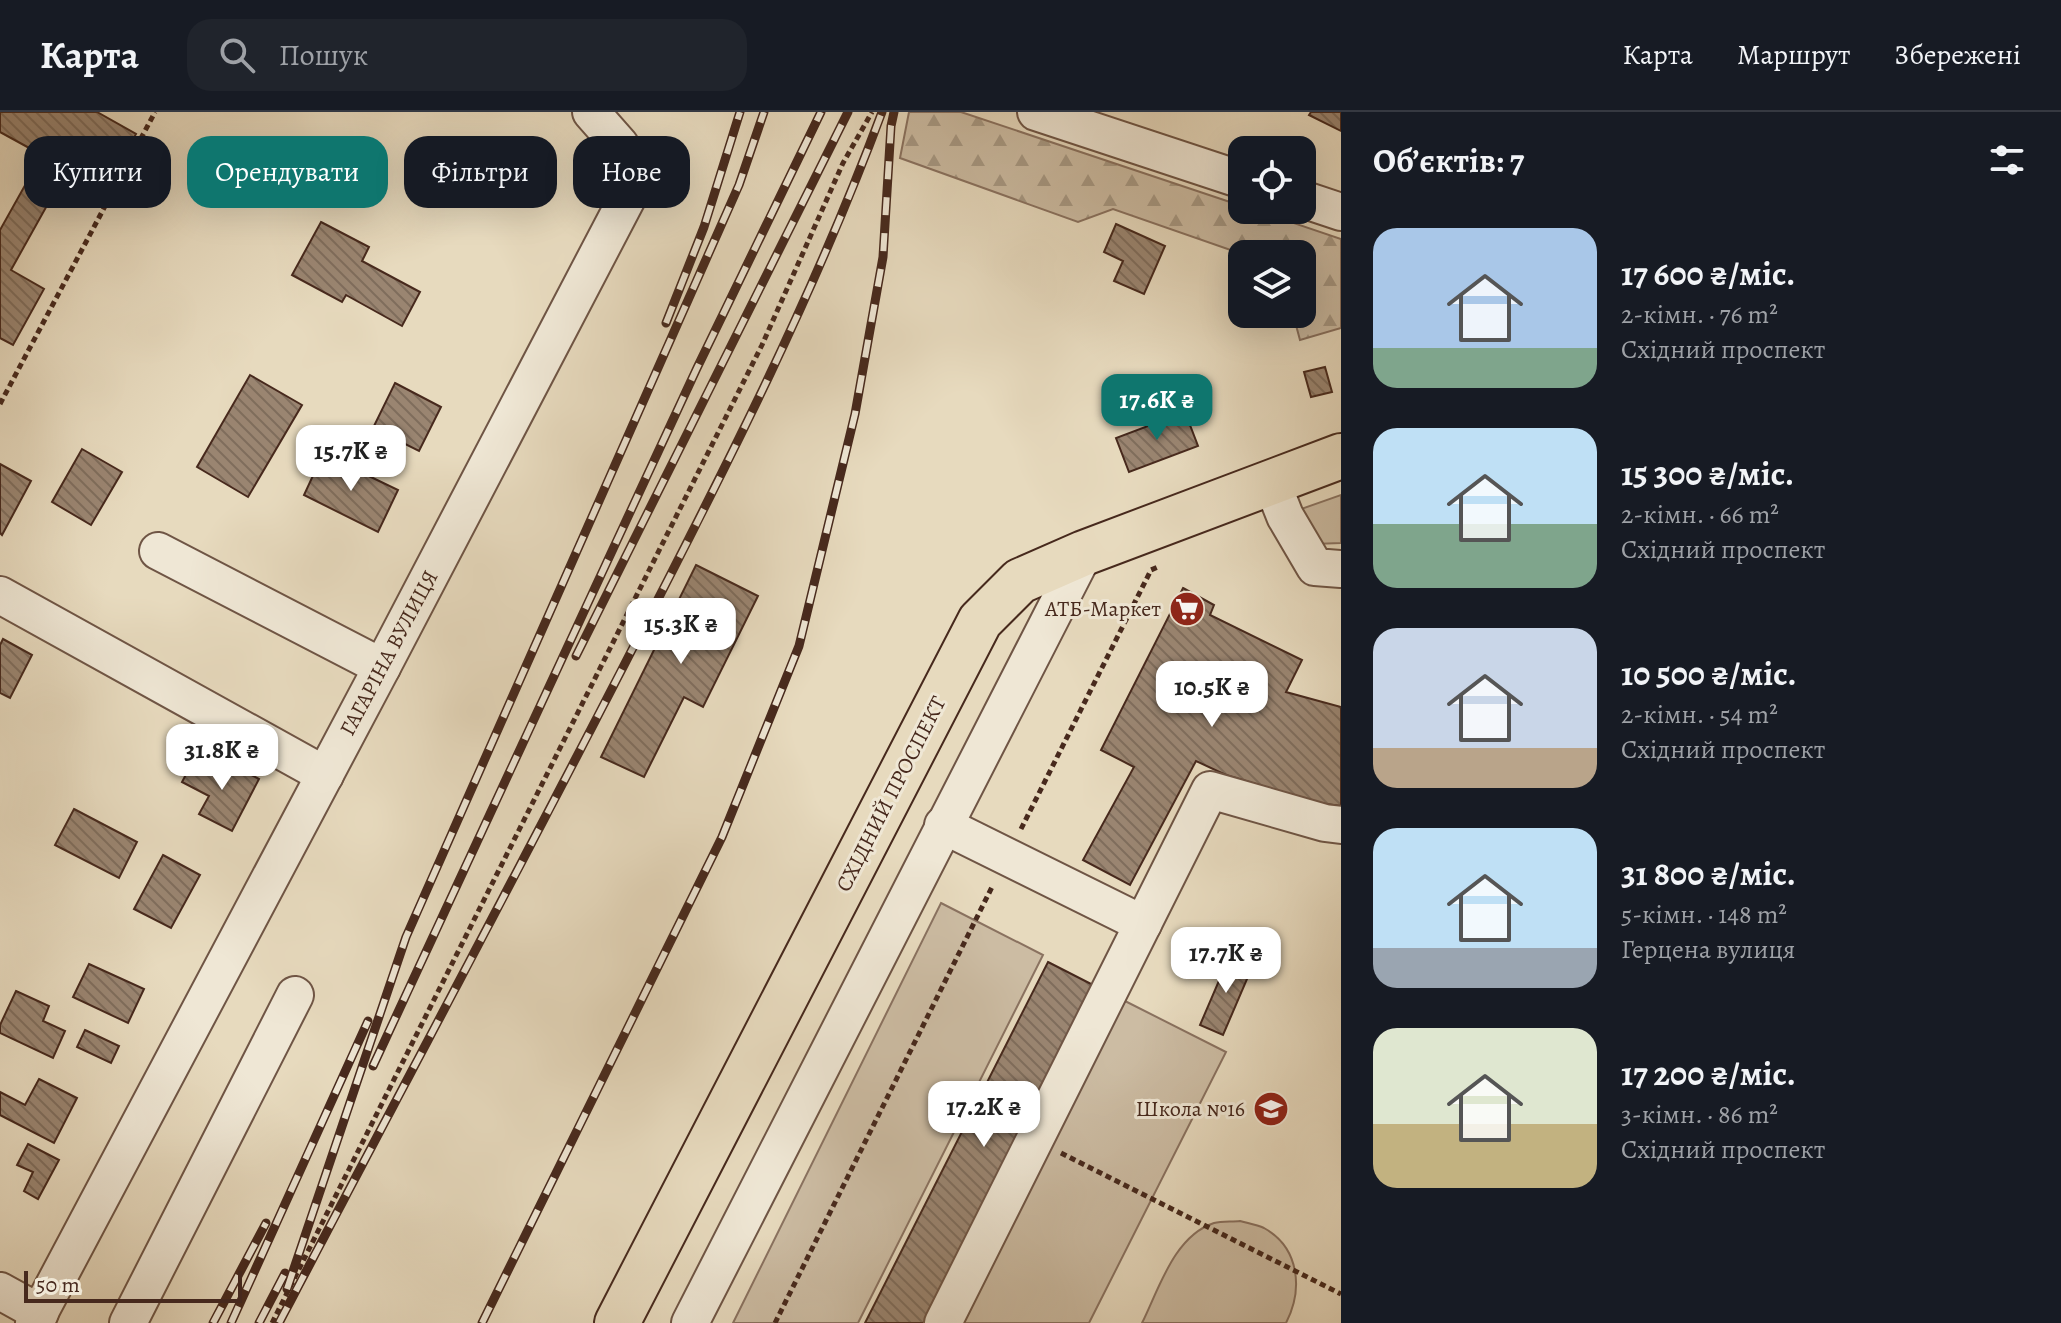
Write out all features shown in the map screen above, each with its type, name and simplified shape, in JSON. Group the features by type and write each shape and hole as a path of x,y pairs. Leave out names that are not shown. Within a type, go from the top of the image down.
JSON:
{"main road":[{"name":"СХІДНИЙ ПРОСПЕКТ","path":"617,1323 980,621 1020,581 1084,553 1341,456"}],"street":[{"name":"ГАГАРІНА ВУЛИЦЯ","path":"37,1318 634,185 620,145 591,112"},
{"path":"1036,112 1228,175"},
{"path":"1316,204 1341,212"},
{"path":"1272,483 1285,516 1315,567 1341,569"},
{"path":"158,551 382,667"},
{"path":"690,1323 1084,553"},
{"path":"0,595 325,775"},
{"path":"943,1323 1210,790 1341,825"},
{"path":"943,825 1143,924"},
{"path":"128,1323 295,995"},
{"path":"0,1291 37,1318"}],"path":[{"path":"0,404 155,112"},
{"path":"272,1323 762,345 843,163 872,112"},
{"path":"1035,1140 1341,1294"}],"green space":[{"path":"909,112 961,112 1228,201 1228,224 1297,224 1341,239 1341,328 1300,340 1297,328 1316,328 1316,240 1228,240 1228,249 1113,209 1078,222 900,158"},
{"path":"1341,495 1341,543 1314,544 1301,509"},
{"path":"941,903 1043,955 858,1323 733,1323"},
{"path":"1123,1000 1226,1052 1089,1323 963,1323"},
{"path":"1240,1221 1264,1228 1276,1236 1291,1258 1295,1271 1295,1297 1286,1323 1142,1323 1169,1265 1188,1239 1214,1223"}],"building":[{"path":"0,112 97,112 136,134 24,136 24,145 0,132"},
{"path":"1311,112 1341,112 1341,131 1309,115"},
{"path":"24,187 24,208 46,208 11,270 44,289 13,345 0,338 0,230"},
{"path":"321,222 369,247 362,261 420,292 402,326 346,295 342,302 292,275"},
{"path":"1116,224 1165,246 1144,294 1114,281 1123,261 1104,252"},
{"path":"1325,367 1332,392 1311,397 1304,372"},
{"path":"250,375 302,405 248,497 197,467"},
{"path":"395,383 441,407 419,451 373,428"},
{"path":"1185,412 1198,446 1129,472 1116,438"},
{"path":"82,449 122,472 91,525 52,502"},
{"path":"323,454 398,490 378,532 304,495"},
{"path":"0,464 31,481 2,535 0,533"},
{"path":"696,565 758,596 703,707 684,697 644,777 601,757"},
{"path":"1183,588 1214,605 1210,615 1302,660 1286,692 1341,707 1341,806 1319,803 1226,775 1196,761 1130,885 1083,860 1134,767 1101,750"},
{"path":"3,639 32,655 10,698 0,693 0,645"},
{"path":"220,759 259,779 232,831 199,814 209,796 182,782 192,763 212,774"},
{"path":"74,809 137,842 119,878 55,845"},
{"path":"163,855 200,875 171,928 134,909"},
{"path":"1230,955 1253,965 1223,1035 1200,1025"},
{"path":"1048,962 1097,987 928,1323 865,1323"},
{"path":"89,964 144,989 128,1023 73,997"},
{"path":"16,991 49,1006 43,1021 65,1031 53,1058 0,1033 0,1025"},
{"path":"85,1030 119,1046 111,1063 77,1047"},
{"path":"39,1079 77,1098 54,1143 0,1115 0,1092 25,1105"},
{"path":"28,1144 59,1160 38,1199 24,1191 33,1172 17,1165"}],"railway":[{"path":"666,323 704,227 740,112"},
{"path":"287,1289 406,937 739,185 764,112"},
{"path":"373,1066 697,368 821,112"},
{"path":"576,656 848,112"},
{"path":"279,1323 548,813 735,447 827,248 882,112"},
{"path":"482,1323 722,837 799,646 855,414 883,257 894,112"},
{"path":"231,1323 368,1021"},
{"path":"213,1323 266,1223"},
{"path":"259,1323 285,1273"}],"place":[{"name":"АТБ-Маркет","path":"1187,609"},
{"name":"Школа №16","path":"1271,1109"}]}
